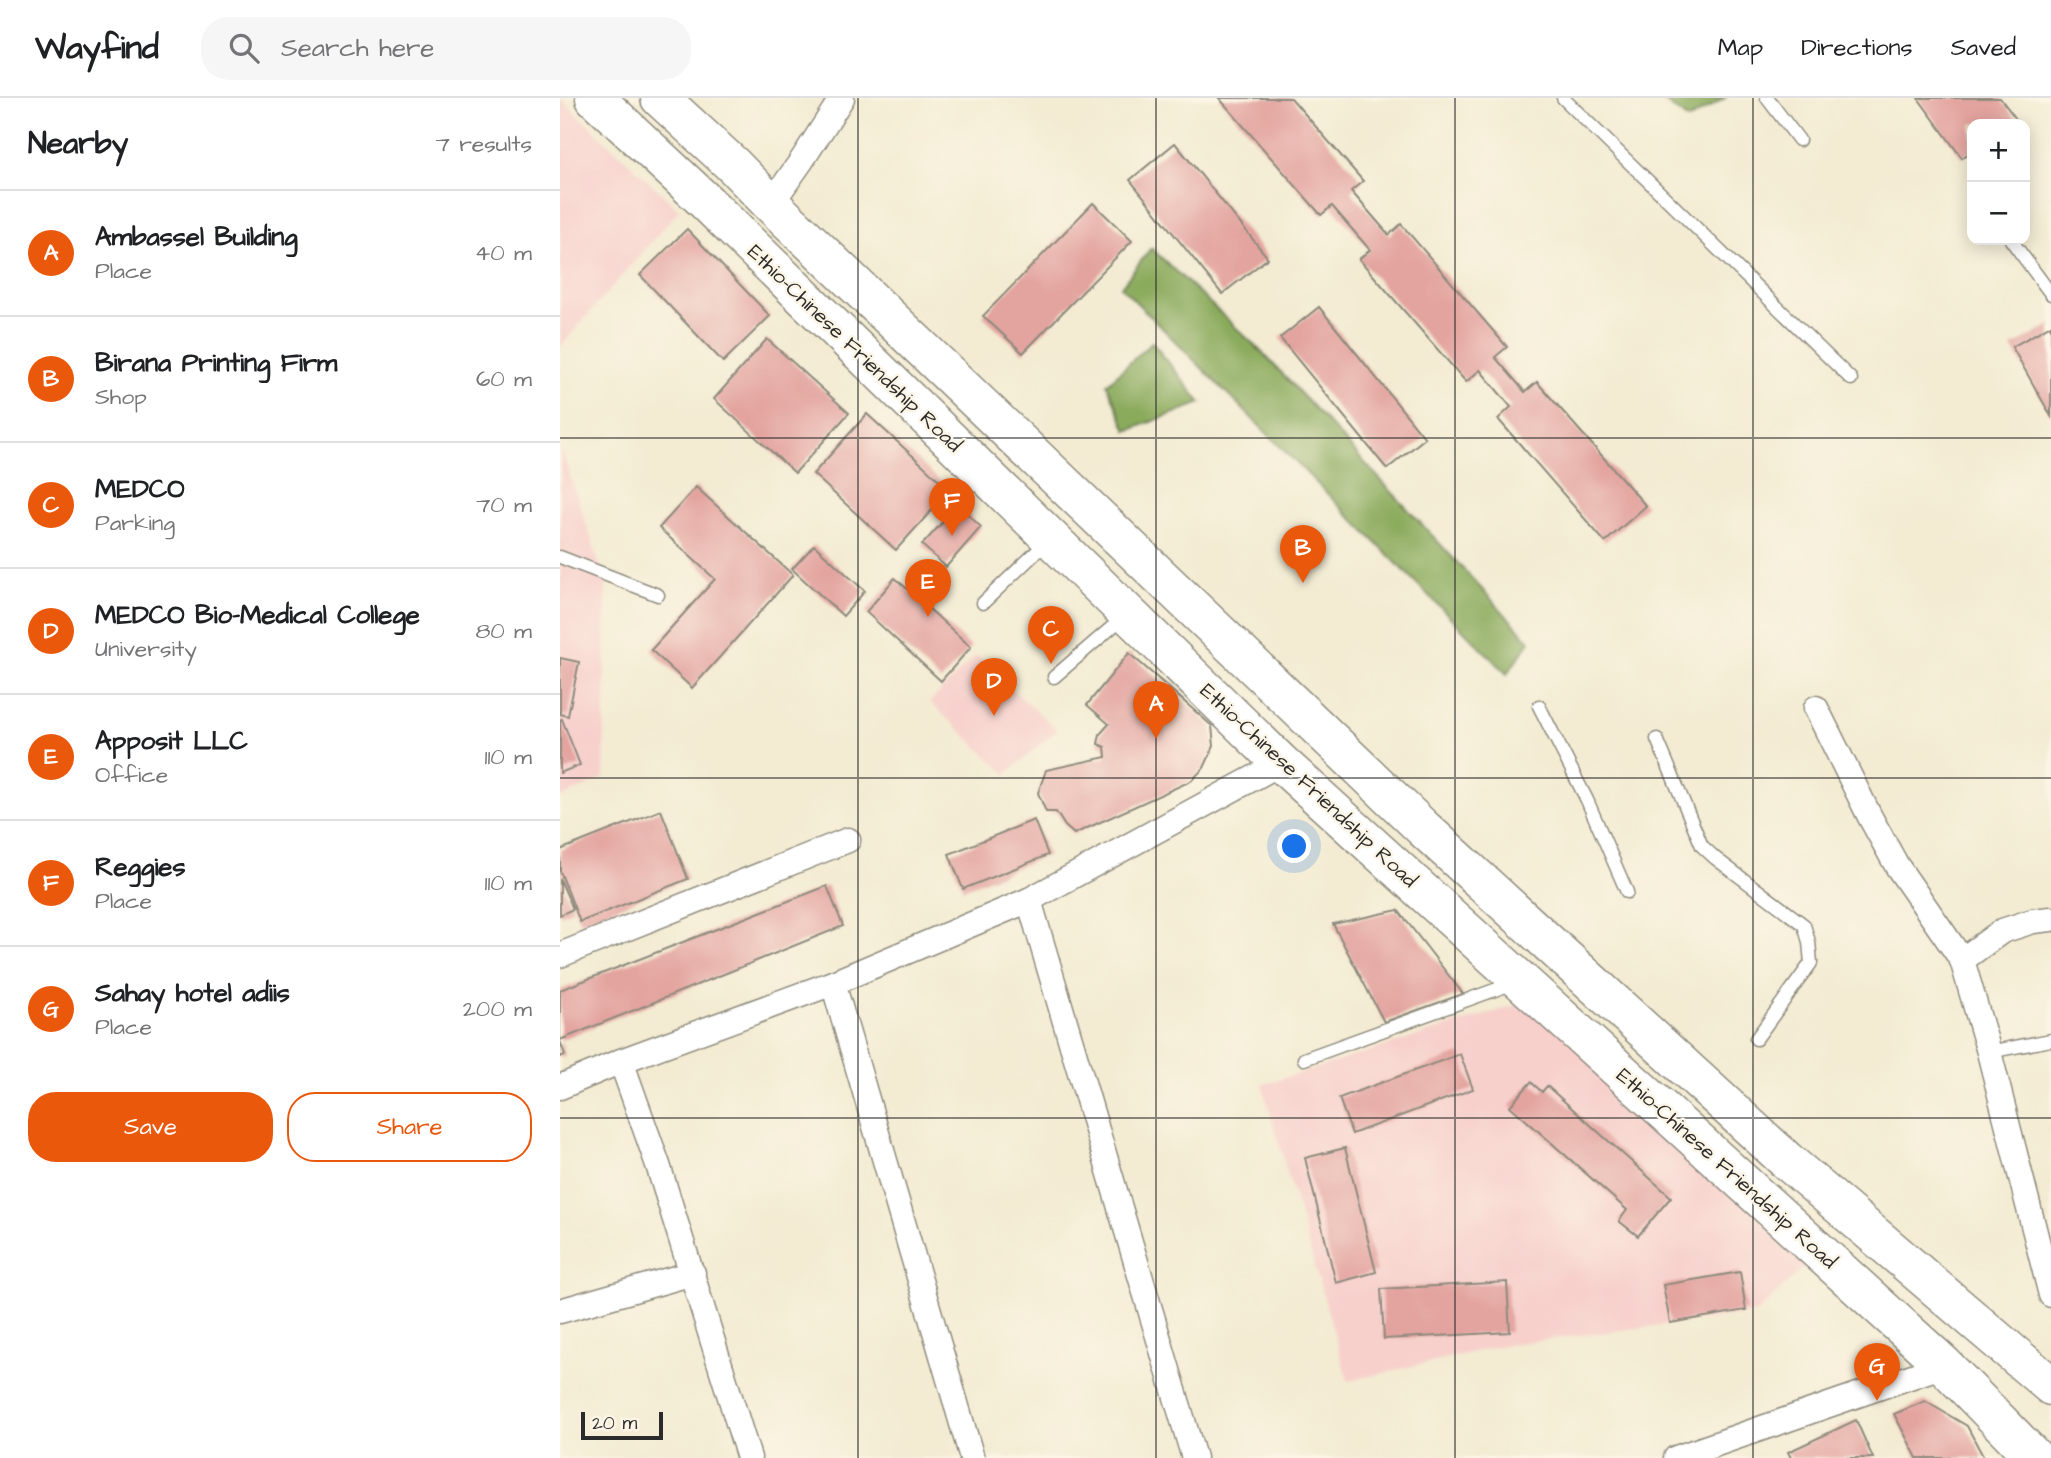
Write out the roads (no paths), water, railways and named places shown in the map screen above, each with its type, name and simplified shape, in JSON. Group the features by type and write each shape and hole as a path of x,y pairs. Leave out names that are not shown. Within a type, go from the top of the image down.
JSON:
{"main road":[{"name":"Ethio-Chinese Friendship Road","path":"595,98 704,200 1281,763 1944,1365 2035,1458"},
{"path":"676,108 771,204 1424,829 1786,1160 2051,1386"},
{"path":"704,200 733,165"},
{"path":"2043,1458 2051,1442"}],"street":[{"path":"771,204 803,160 842,98"},
{"path":"1816,708 1897,866 1962,960 1990,1052 2051,1295"},
{"path":"560,1087 621,1061 834,982 1029,900 1281,763"},
{"path":"560,955 848,840"},
{"path":"1029,900 1194,1458"},
{"path":"1962,960 2001,931 2032,921 2051,919"},
{"path":"834,982 972,1458"},
{"path":"621,1061 659,1165 749,1458"},
{"path":"560,1311 693,1273"},
{"path":"1676,1458 1944,1365"}],"lane":[{"path":"1563,98 1852,379"},
{"path":"1767,98 1799,140"},
{"path":"2015,245 2051,294"},
{"path":"983,603 1051,538"},
{"path":"560,556 658,595"},
{"path":"1054,677 1128,613"},
{"path":"1539,706 1587,800 1627,892"},
{"path":"1657,739 1702,846 1804,925 1811,963 1756,1039"},
{"path":"1304,1059 1521,980"},
{"path":"1990,1052 2051,1040"}],"place":[{"name":"Reggies","path":"952,536"},
{"name":"Birana Printing Firm","path":"1303,583"},
{"name":"Apposit LLC","path":"928,617"},
{"name":"MEDCO","path":"1051,664"},
{"name":"MEDCO Bio-Medical College","path":"994,716"},
{"name":"Ambassel Building","path":"1156,739"},
{"name":"Sahay hotel adiis","path":"1877,1401"}]}
